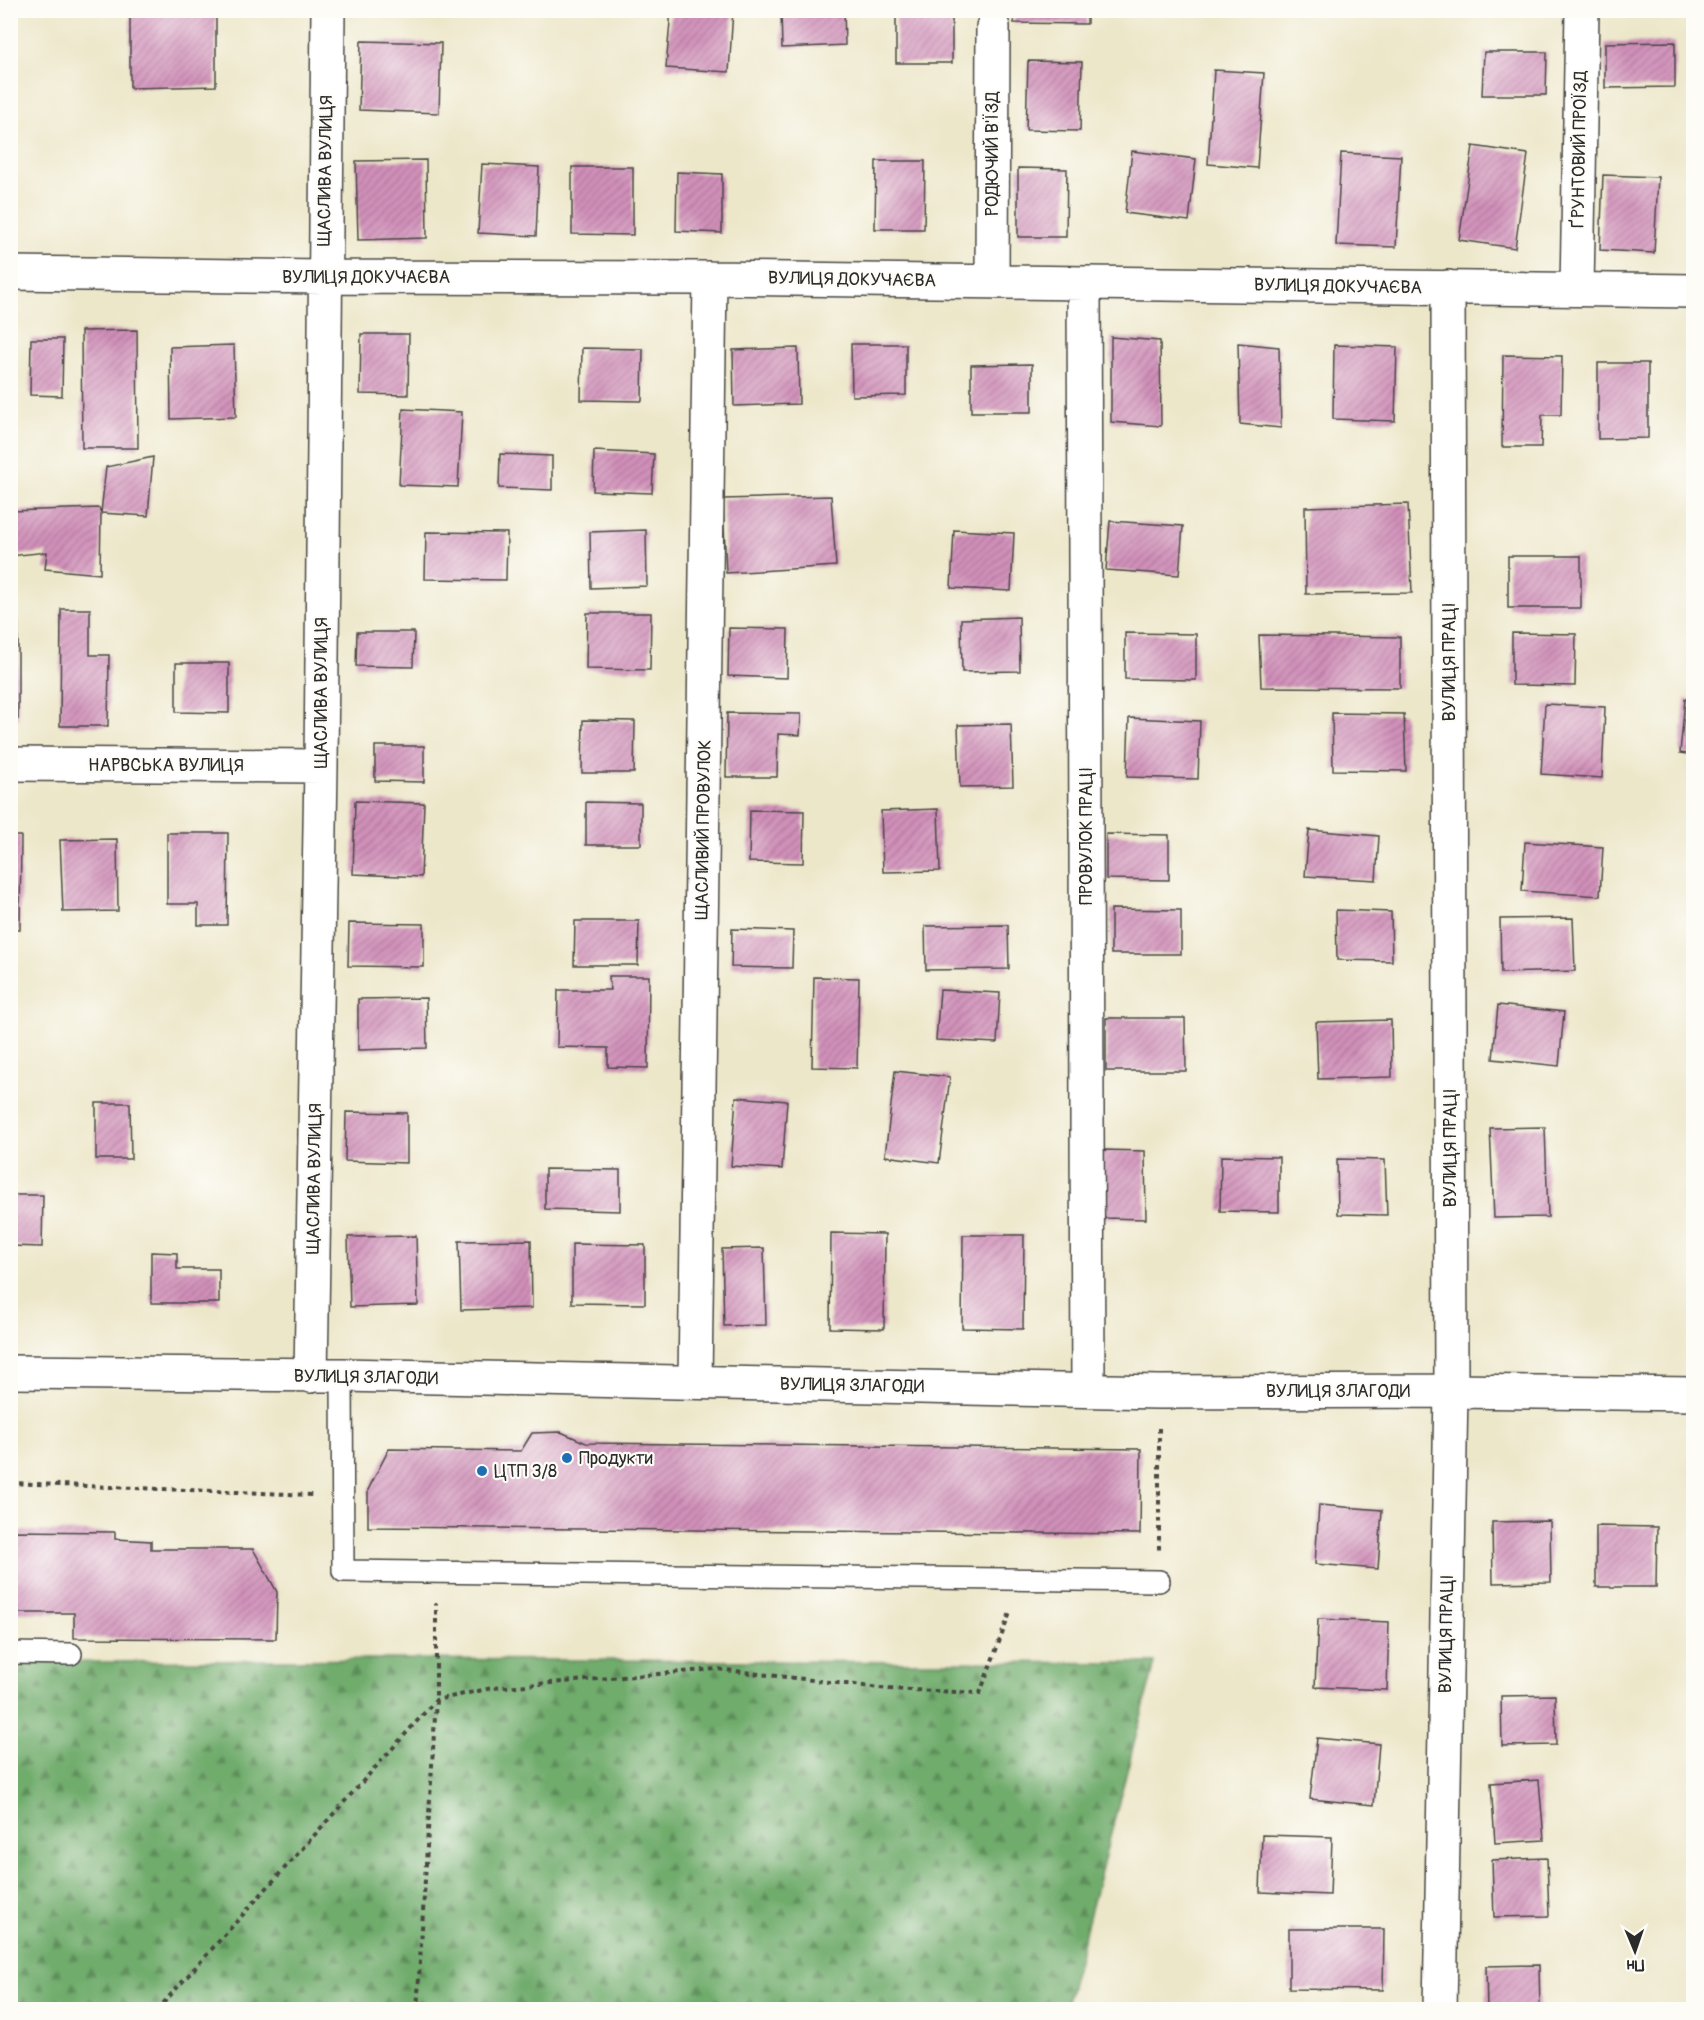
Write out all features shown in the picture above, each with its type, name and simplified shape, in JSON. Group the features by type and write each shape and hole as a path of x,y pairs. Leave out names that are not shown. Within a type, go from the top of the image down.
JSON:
{"street":[{"name":"ЩАСЛИВА ВУЛИЦЯ","path":"327,1376 321,766 328,10"},
{"name":"ҐРУНТОВИЙ ПРОЇЗД","path":"1577,289 1582,10"},
{"name":"РОДЮЧИЙ В'ЇЗД","path":"992,280 993,27"},
{"name":"ВУЛИЦЯ ДОКУЧАЄВА","path":"10,273 992,280 1694,291"},
{"name":"ЩАСЛИВИЙ ПРОВУЛОК","path":"695,1382 710,278"},
{"name":"ПРОВУЛОК ПРАЦІ","path":"1084,283 1088,1389"},
{"name":"ВУЛИЦЯ ПРАЦІ","path":"1440,2010 1451,1391 1448,287"},
{"name":"НАРВСЬКА ВУЛИЦЯ","path":"10,764 321,766"},
{"name":"ВУЛИЦЯ ЗЛАГОДИ","path":"10,1372 695,1382 1159,1392 1451,1391 1694,1394"}],"lane":[{"path":"327,1376 342,1496 343,1571 1159,1581"},
{"path":"10,1653 70,1654"}],"path":[{"path":"1159,1392 1159,1581"},
{"path":"10,1484 342,1496"},
{"path":"417,2010 436,1700 436,1572"},
{"path":"157,2010 436,1700 492,1688 717,1669 889,1689 980,1693 1023,1578"}],"green space":[{"path":"379,1659 1155,1663 1065,2010 11,2009 10,1663"}],"building":[{"path":"130,10 216,10 216,86 130,88"},
{"path":"671,10 733,10 729,72 666,68"},
{"path":"781,10 844,10 845,45 782,48"},
{"path":"896,10 952,10 952,63 896,63"},
{"path":"1015,10 1087,10 1087,24 1014,23"},
{"path":"361,41 441,43 439,113 359,110"},
{"path":"1675,42 1675,87 1605,88 1605,43"},
{"path":"1484,52 1547,52 1546,95 1482,95"},
{"path":"1028,61 1082,62 1080,131 1026,130"},
{"path":"1214,70 1264,73 1257,168 1208,164"},
{"path":"1473,146 1528,154 1515,248 1459,240"},
{"path":"1132,151 1196,159 1189,221 1125,213"},
{"path":"1341,153 1401,156 1396,247 1336,245"},
{"path":"426,160 427,238 358,240 356,161"},
{"path":"876,161 925,161 924,229 875,229"},
{"path":"482,164 539,167 536,236 478,233"},
{"path":"572,167 633,167 633,235 572,234"},
{"path":"1018,168 1067,169 1066,237 1018,237"},
{"path":"677,172 722,174 722,233 676,231"},
{"path":"1603,175 1658,177 1654,253 1600,250"},
{"path":"137,330 138,448 82,448 81,331"},
{"path":"361,334 409,334 408,395 360,394"},
{"path":"1111,337 1160,341 1161,426 1111,422"},
{"path":"31,339 63,339 62,396 30,395"},
{"path":"1238,343 1279,347 1281,428 1240,424"},
{"path":"851,344 906,344 906,395 852,396"},
{"path":"234,345 236,417 171,419 170,347"},
{"path":"1334,345 1397,347 1395,421 1333,419"},
{"path":"582,348 643,349 642,401 581,400"},
{"path":"798,348 799,404 734,406 733,350"},
{"path":"1503,355 1562,356 1561,415 1542,415 1541,447 1502,447"},
{"path":"1598,363 1648,363 1648,438 1598,439"},
{"path":"1032,364 1032,412 971,412 971,365"},
{"path":"403,409 462,412 458,487 399,485"},
{"path":"594,451 654,454 652,493 593,491"},
{"path":"500,454 552,456 552,490 499,488"},
{"path":"153,457 148,516 101,513 106,467"},
{"path":"831,496 836,566 726,573 723,499"},
{"path":"1408,504 1412,593 1306,594 1305,507"},
{"path":"99,508 101,513 100,574 45,569 47,552 10,556 10,511"},
{"path":"1110,521 1183,526 1179,575 1106,570"},
{"path":"646,530 647,586 591,588 590,532"},
{"path":"954,530 1014,533 1011,591 951,588"},
{"path":"426,532 507,533 506,580 425,579"},
{"path":"1508,556 1581,556 1581,608 1508,608"},
{"path":"61,609 90,609 90,655 109,655 108,726 60,726"},
{"path":"587,613 651,613 650,670 586,669"},
{"path":"1019,617 1020,671 962,672 961,619"},
{"path":"10,620 18,620 18,719 10,719"},
{"path":"729,628 788,629 787,678 728,676"},
{"path":"357,632 414,632 413,667 356,666"},
{"path":"1125,633 1196,634 1196,680 1125,679"},
{"path":"1512,633 1576,634 1575,686 1512,685"},
{"path":"1259,635 1400,637 1400,688 1261,687"},
{"path":"176,663 229,663 229,713 176,712"},
{"path":"1685,699 1694,700 1694,755 1680,753"},
{"path":"1545,704 1605,707 1602,778 1541,774"},
{"path":"727,713 801,714 800,735 778,734 777,777 726,777"},
{"path":"1332,713 1404,714 1406,771 1333,770"},
{"path":"1129,718 1200,721 1198,779 1127,777"},
{"path":"583,720 635,721 634,773 582,773"},
{"path":"1011,724 1013,786 960,787 958,725"},
{"path":"375,746 424,746 424,782 375,781"},
{"path":"355,801 424,803 421,877 353,874"},
{"path":"586,802 641,803 641,845 586,845"},
{"path":"938,809 940,871 883,872 881,811"},
{"path":"750,810 804,811 803,863 749,862"},
{"path":"1309,830 1379,836 1376,880 1305,876"},
{"path":"167,833 228,833 227,925 198,925 198,904 167,904"},
{"path":"1106,834 1169,835 1169,880 1106,879"},
{"path":"10,836 21,836 20,930 10,930"},
{"path":"117,839 118,911 63,912 60,840"},
{"path":"1525,842 1603,847 1600,896 1522,891"},
{"path":"1111,909 1181,910 1181,954 1111,954"},
{"path":"1336,910 1391,912 1392,961 1337,960"},
{"path":"1573,918 1575,971 1501,973 1500,919"},
{"path":"575,921 639,921 638,965 574,965"},
{"path":"349,923 424,924 424,967 348,966"},
{"path":"1008,925 1009,969 926,970 925,926"},
{"path":"732,929 793,931 792,968 731,967"},
{"path":"609,976 649,976 648,1068 608,1067 608,1048 557,1047 558,990 610,990"},
{"path":"814,977 859,978 857,1068 812,1067"},
{"path":"940,990 1000,993 997,1043 936,1040"},
{"path":"426,998 427,1048 358,1050 358,999"},
{"path":"1498,1005 1564,1012 1559,1066 1493,1059"},
{"path":"1106,1018 1185,1018 1186,1071 1106,1071"},
{"path":"1391,1020 1392,1077 1318,1079 1316,1022"},
{"path":"895,1071 950,1077 939,1163 885,1156"},
{"path":"736,1097 787,1101 782,1169 731,1166"},
{"path":"96,1103 130,1103 131,1159 96,1159"},
{"path":"346,1112 407,1113 407,1163 345,1161"},
{"path":"1545,1127 1548,1217 1494,1218 1490,1128"},
{"path":"1101,1150 1145,1151 1146,1219 1102,1218"},
{"path":"1221,1156 1279,1157 1279,1212 1220,1211"},
{"path":"1337,1159 1385,1160 1387,1215 1338,1214"},
{"path":"545,1169 620,1170 620,1211 545,1209"},
{"path":"10,1195 43,1195 42,1247 10,1246"},
{"path":"831,1233 885,1234 884,1329 830,1328"},
{"path":"963,1235 1024,1235 1023,1329 962,1328"},
{"path":"416,1236 418,1305 350,1307 348,1237"},
{"path":"531,1240 532,1308 461,1310 459,1241"},
{"path":"572,1244 645,1245 645,1304 572,1303"},
{"path":"764,1248 766,1325 724,1326 722,1249"},
{"path":"151,1252 177,1253 177,1269 219,1269 219,1303 151,1303"},
{"path":"561,1432 586,1443 1141,1449 1140,1534 368,1527 368,1490 389,1449 521,1451 532,1433"},
{"path":"1319,1505 1382,1510 1378,1569 1315,1564"},
{"path":"1550,1521 1551,1582 1493,1583 1492,1522"},
{"path":"1596,1526 1657,1527 1656,1587 1596,1587"},
{"path":"10,1531 115,1532 115,1539 151,1541 151,1549 253,1549 277,1592 276,1639 74,1638 74,1613 10,1613"},
{"path":"1318,1619 1389,1622 1387,1690 1315,1687"},
{"path":"1555,1695 1556,1745 1502,1746 1501,1696"},
{"path":"1317,1738 1379,1744 1374,1805 1310,1799"},
{"path":"1539,1780 1544,1840 1495,1843 1491,1783"},
{"path":"1262,1835 1332,1837 1330,1895 1260,1892"},
{"path":"1547,1858 1549,1916 1494,1917 1492,1860"},
{"path":"1289,1929 1384,1929 1383,1990 1289,1989"},
{"path":"1539,1965 1540,2010 1487,2010 1486,1966"}],"place":[{"name":"Продукти","path":"567,1458"},
{"name":"ЦТП 3/8","path":"482,1471"}]}
